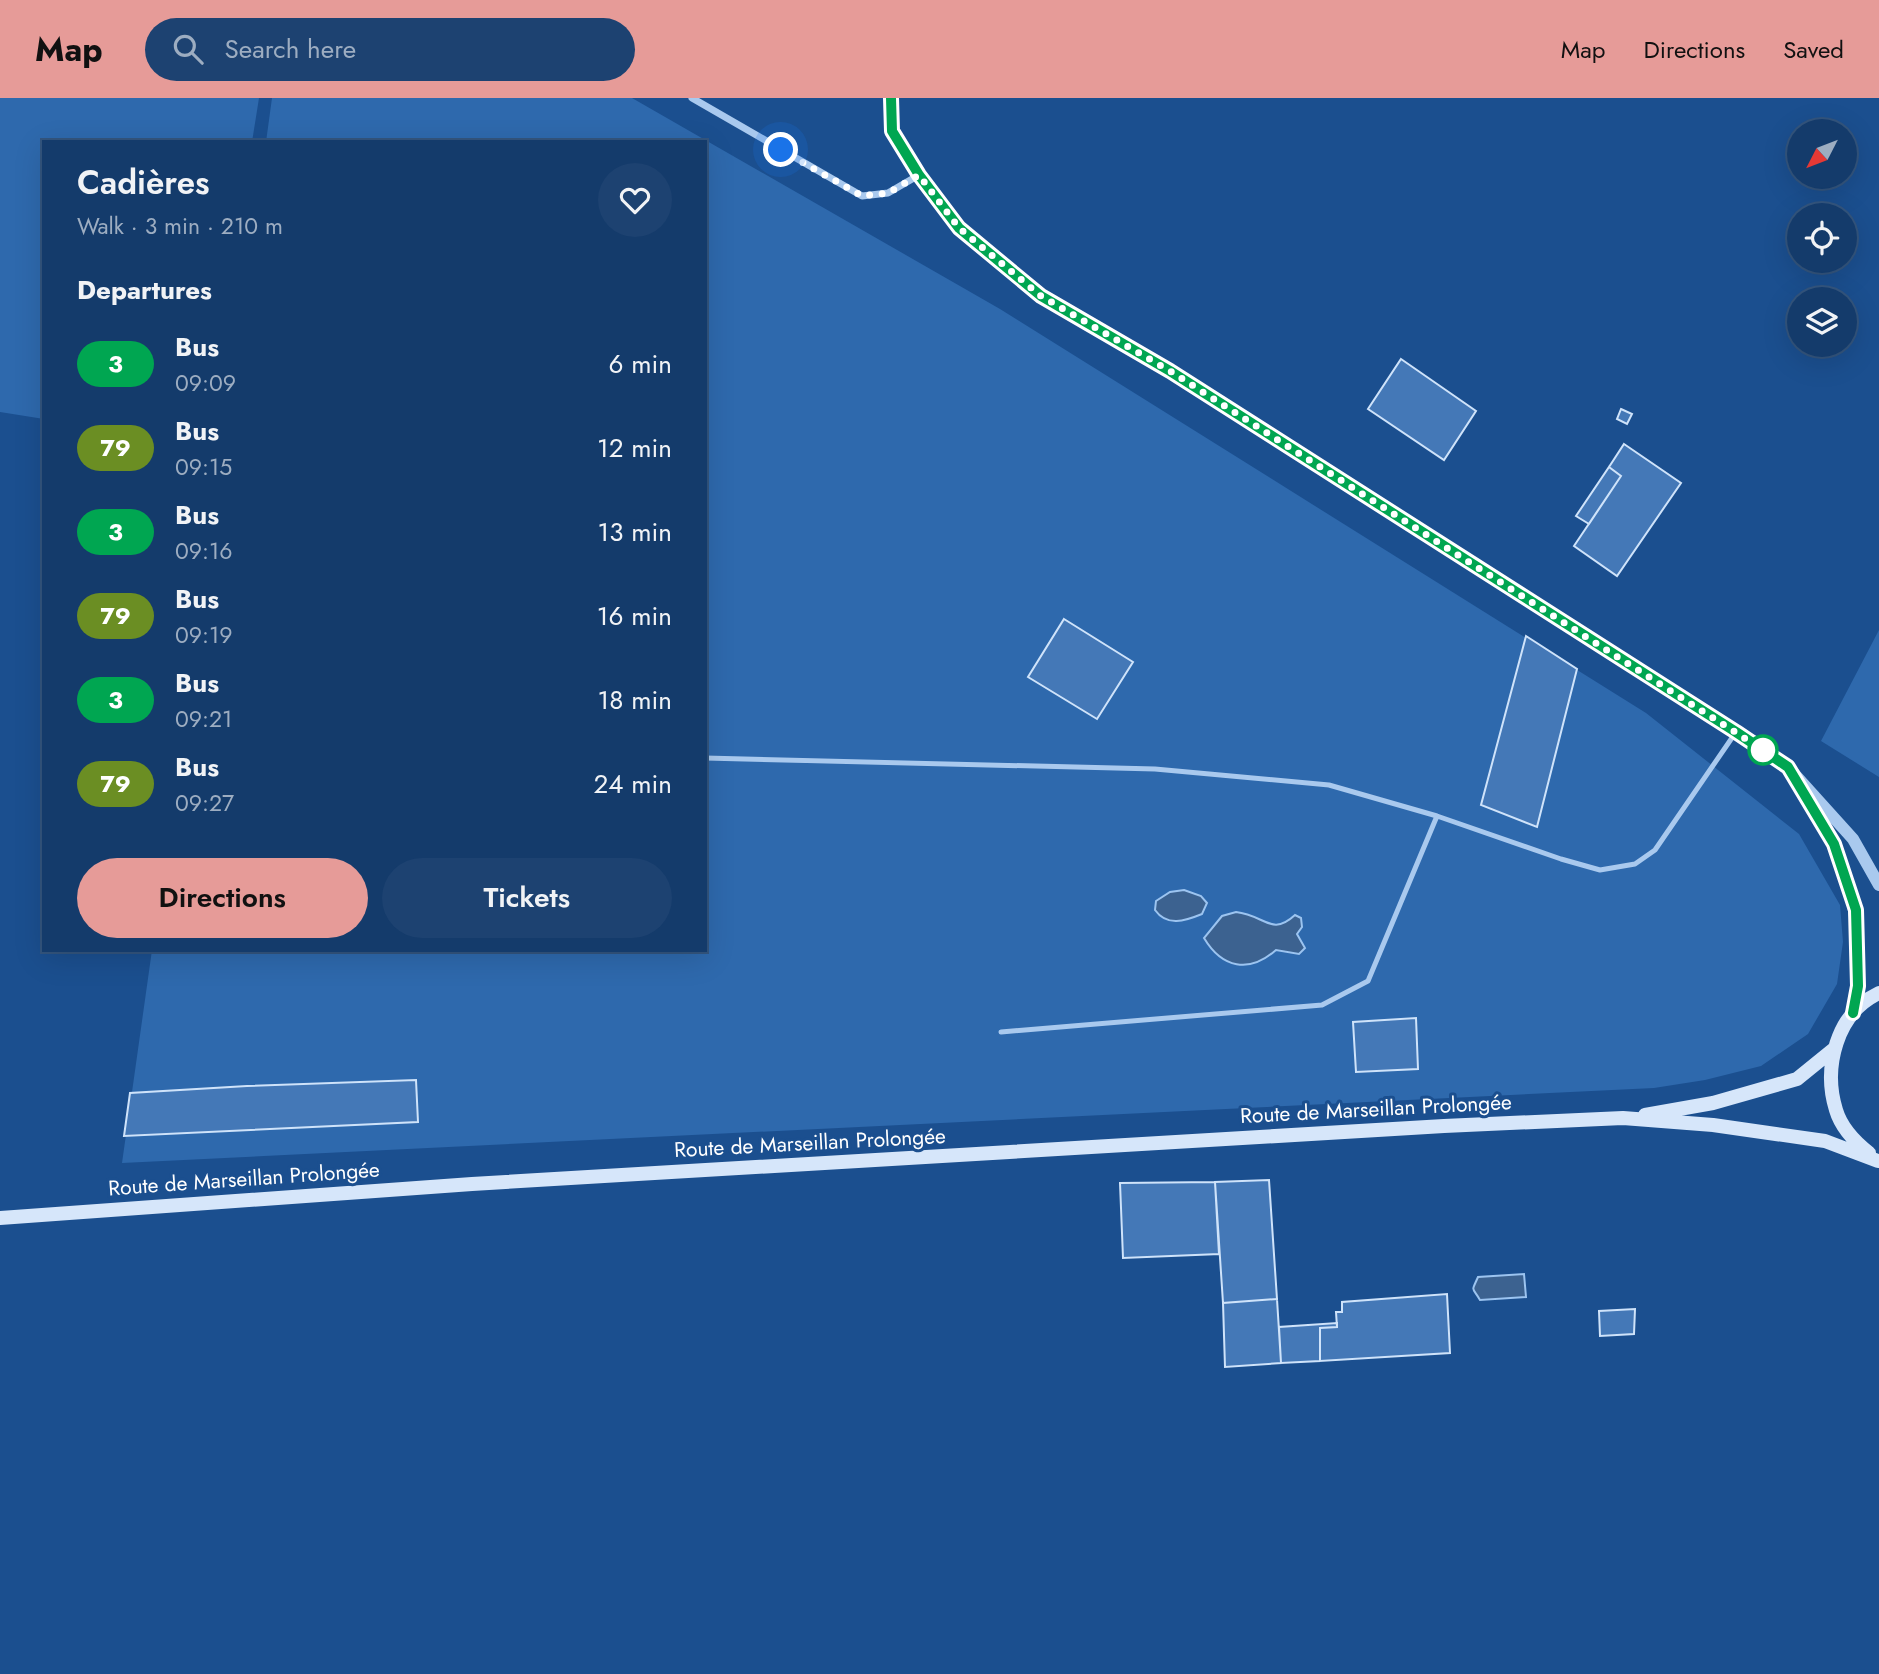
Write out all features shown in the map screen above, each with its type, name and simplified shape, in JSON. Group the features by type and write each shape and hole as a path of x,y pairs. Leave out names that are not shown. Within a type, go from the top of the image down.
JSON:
{"main road":[{"path":"1878,1161 1853,1140 1837,1113 1829,1082 1833,1049 1841,1030 1853,1013 1879,993"},
{"name":"Route de Marseillan Prolongée","path":"1623,1118 1713,1103 1797,1079 1833,1049"},
{"name":"Route de Marseillan Prolongée","path":"0,1218 486,1184 1444,1125 1623,1118 1713,1125 1825,1141 1878,1161"}],"street":[{"path":"692,98 862,196 888,193 919,175"},
{"path":"891,98 892,131 919,175 959,228 1041,296 1170,371 1788,767 1853,839 1879,885"},
{"path":"1788,767 1834,844 1856,910 1858,986 1853,1013"}],"lane":[{"path":"707,758 1155,769 1329,785 1437,816 1600,870 1635,864 1655,850 1736,732"},
{"path":"1002,1032 1322,1005 1368,981 1437,816"}],"shaded area":[{"path":"0,98 259,98 252,140 42,140 42,419 0,412"},
{"path":"272,98 632,98 705,140 266,140"},
{"path":"707,141 1000,309 1646,713 1799,834 1840,905 1843,942 1837,984 1808,1034 1761,1066 1705,1080 1654,1088 122,1163 152,952 707,952"},
{"path":"1879,630 1879,777 1821,741"},
{"path":"1184,890 1201,896 1207,903 1202,914 1171,921 1155,910 1156,901 1170,892"},
{"path":"1236,912 1273,925 1287,921 1295,915 1301,918 1302,927 1297,934 1305,948 1299,954 1276,950 1266,958 1246,965 1228,961 1219,956 1204,938 1222,916"},
{"path":"1524,1274 1526,1297 1480,1300 1473,1289 1478,1277"}],"building":[{"path":"1401,359 1476,411 1444,460 1368,409"},
{"path":"1621,409 1632,414 1627,424 1617,419"},
{"path":"1624,444 1681,483 1617,576 1574,546 1621,476 1609,467"},
{"path":"1609,467 1621,476 1589,524 1576,516"},
{"path":"1064,619 1133,662 1097,719 1028,677"},
{"path":"1526,636 1577,669 1537,827 1481,805"},
{"path":"1416,1018 1418,1069 1356,1072 1353,1022"},
{"path":"416,1080 418,1122 124,1136 130,1093"},
{"path":"1269,1180 1277,1299 1223,1303 1215,1182"},
{"path":"1215,1182 1219,1254 1123,1258 1120,1183"},
{"path":"1447,1294 1450,1353 1320,1361 1320,1328 1337,1327 1336,1312 1342,1312 1342,1302"},
{"path":"1277,1299 1281,1363 1225,1367 1223,1303"},
{"path":"1635,1309 1634,1334 1600,1336 1599,1311"},
{"path":"1337,1323 1337,1327 1320,1328 1320,1361 1281,1363 1279,1327"}],"bus line":[{"name":"3","path":"891,98 892,131 919,175 959,228 1041,296 1170,371 1788,767 1834,844 1856,910 1858,986 1853,1013"}],"route":[{"path":"781,150 862,196 888,193 919,175 959,228 1041,296 1170,371 1771,755 1763,750"}]}
